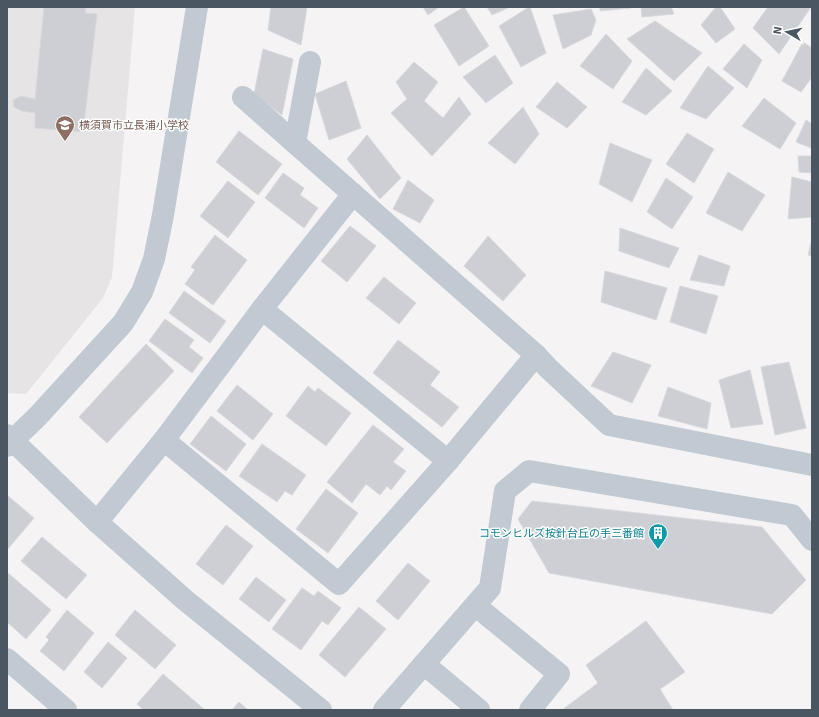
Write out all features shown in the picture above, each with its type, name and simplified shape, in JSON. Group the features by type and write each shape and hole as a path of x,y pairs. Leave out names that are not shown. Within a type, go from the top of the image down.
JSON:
{"street":[{"path":"197,7 163,215 154,259 142,292 123,323 38,416 9,441 185,600 321,710"},
{"path":"295,143 310,62"},
{"path":"243,97 536,355 609,425 812,465"},
{"path":"97,522 164,440 262,309 353,194"},
{"path":"262,309 448,461"},
{"path":"164,440 339,584 448,461 536,355"},
{"path":"384,710 476,606 490,588 505,491 529,471 792,515 812,540"},
{"path":"476,606 559,674 530,710"},
{"path":"7,659 66,710"},
{"path":"424,664 479,710"}],"shaded area":[{"name":"横須賀市立長浦小学校","path":"7,7 135,7 112,277 103,298 26,394 7,393"}],"building":[{"path":"44,7 86,7 85,13 97,14 83,132 35,128 35,113 22,111 14,107 13,100 21,96 35,99"},
{"path":"271,7 307,7 301,45 268,30"},
{"path":"423,7 439,7 428,15"},
{"path":"464,7 489,46 459,66 434,25"},
{"path":"487,7 510,7 492,15"},
{"path":"529,7 546,53 521,67 499,26"},
{"path":"600,7 630,7 631,8 600,11"},
{"path":"641,7 671,7 674,14 642,17"},
{"path":"716,7 720,7 735,29 716,43 701,25"},
{"path":"768,7 811,7 779,54 753,28"},
{"path":"591,9 596,20 591,35 563,49 553,15"},
{"path":"655,21 702,53 674,81 627,39"},
{"path":"606,34 632,61 613,89 580,66"},
{"path":"803,42 812,48 812,77 801,92 782,81"},
{"path":"744,44 762,60 747,88 723,69"},
{"path":"263,49 293,59 282,115 254,94"},
{"path":"495,55 513,83 486,103 463,77"},
{"path":"414,62 438,82 424,101 443,118 459,97 471,114 432,156 391,113 407,99 396,82"},
{"path":"708,66 734,88 706,119 680,108"},
{"path":"646,68 672,91 646,115 622,102"},
{"path":"346,81 361,128 329,140 315,94"},
{"path":"557,82 587,107 567,128 536,107"},
{"path":"764,98 796,123 780,149 742,126"},
{"path":"523,107 539,134 515,164 488,143"},
{"path":"806,120 812,124 812,148 796,142"},
{"path":"239,131 282,164 258,195 216,162"},
{"path":"687,133 714,149 694,183 666,164"},
{"path":"367,135 401,178 380,199 347,159"},
{"path":"610,143 652,160 632,202 599,184"},
{"path":"798,156 812,156 812,173 799,172"},
{"path":"728,172 765,195 742,231 706,213"},
{"path":"283,173 304,188 300,195 318,208 304,228 265,198"},
{"path":"792,177 812,182 812,217 788,219"},
{"path":"666,178 693,197 672,229 647,212"},
{"path":"408,180 434,200 420,223 393,209"},
{"path":"228,181 255,202 228,238 200,216"},
{"path":"350,226 376,246 347,282 321,261"},
{"path":"620,228 679,248 669,268 619,251"},
{"path":"215,235 247,260 213,305 185,284 195,270 191,267"},
{"path":"488,236 526,275 503,301 464,266"},
{"path":"812,239 812,256 808,255"},
{"path":"699,255 730,266 724,286 690,280"},
{"path":"605,271 667,288 656,320 601,302"},
{"path":"384,277 416,303 399,324 366,298"},
{"path":"680,286 718,296 706,334 670,322"},
{"path":"184,291 226,321 210,343 169,313"},
{"path":"165,319 194,340 189,347 203,358 192,373 149,341"},
{"path":"398,340 440,372 430,385 459,407 442,427 373,373"},
{"path":"146,344 174,371 107,443 79,417"},
{"path":"613,352 651,365 632,403 591,386"},
{"path":"789,362 806,428 775,435 761,367"},
{"path":"750,370 763,424 731,428 719,380"},
{"path":"237,385 273,414 253,440 217,411"},
{"path":"308,386 315,392 318,388 351,413 326,446 286,416"},
{"path":"668,387 711,403 707,429 658,416"},
{"path":"211,416 246,444 226,471 190,444"},
{"path":"373,425 404,449 393,462 406,471 391,490 387,486 380,495 366,484 352,503 327,482"},
{"path":"262,444 306,475 292,495 285,491 277,502 239,476"},
{"path":"326,489 358,513 328,553 296,529"},
{"path":"7,495 34,518 7,550"},
{"name":"コモンヒルズ按針台丘の手三番館","path":"532,501 762,527 806,580 772,614 549,573 518,519"},
{"path":"226,525 253,546 223,585 196,564"},
{"path":"42,537 87,575 66,599 21,561"},
{"path":"408,563 430,581 398,620 376,601"},
{"path":"8,573 51,610 26,639 7,622"},
{"path":"256,577 286,600 269,622 239,599"},
{"path":"302,588 314,596 318,591 341,608 328,625 322,621 301,650 272,629"},
{"path":"359,607 386,629 345,677 319,655"},
{"path":"67,610 94,633 64,671 40,651 49,640 46,637"},
{"path":"135,610 176,645 155,669 115,635"},
{"path":"646,621 685,672 660,689 673,710 562,710 598,683 586,665"},
{"path":"108,642 127,658 102,688 84,672"},
{"path":"163,674 205,710 144,710 137,704"},
{"path":"239,702 248,710 232,710"}],"place":[{"name":"横須賀市立長浦小学校","path":"65,142"},
{"name":"コモンヒルズ按針台丘の手三番館","path":"658,550"}]}
